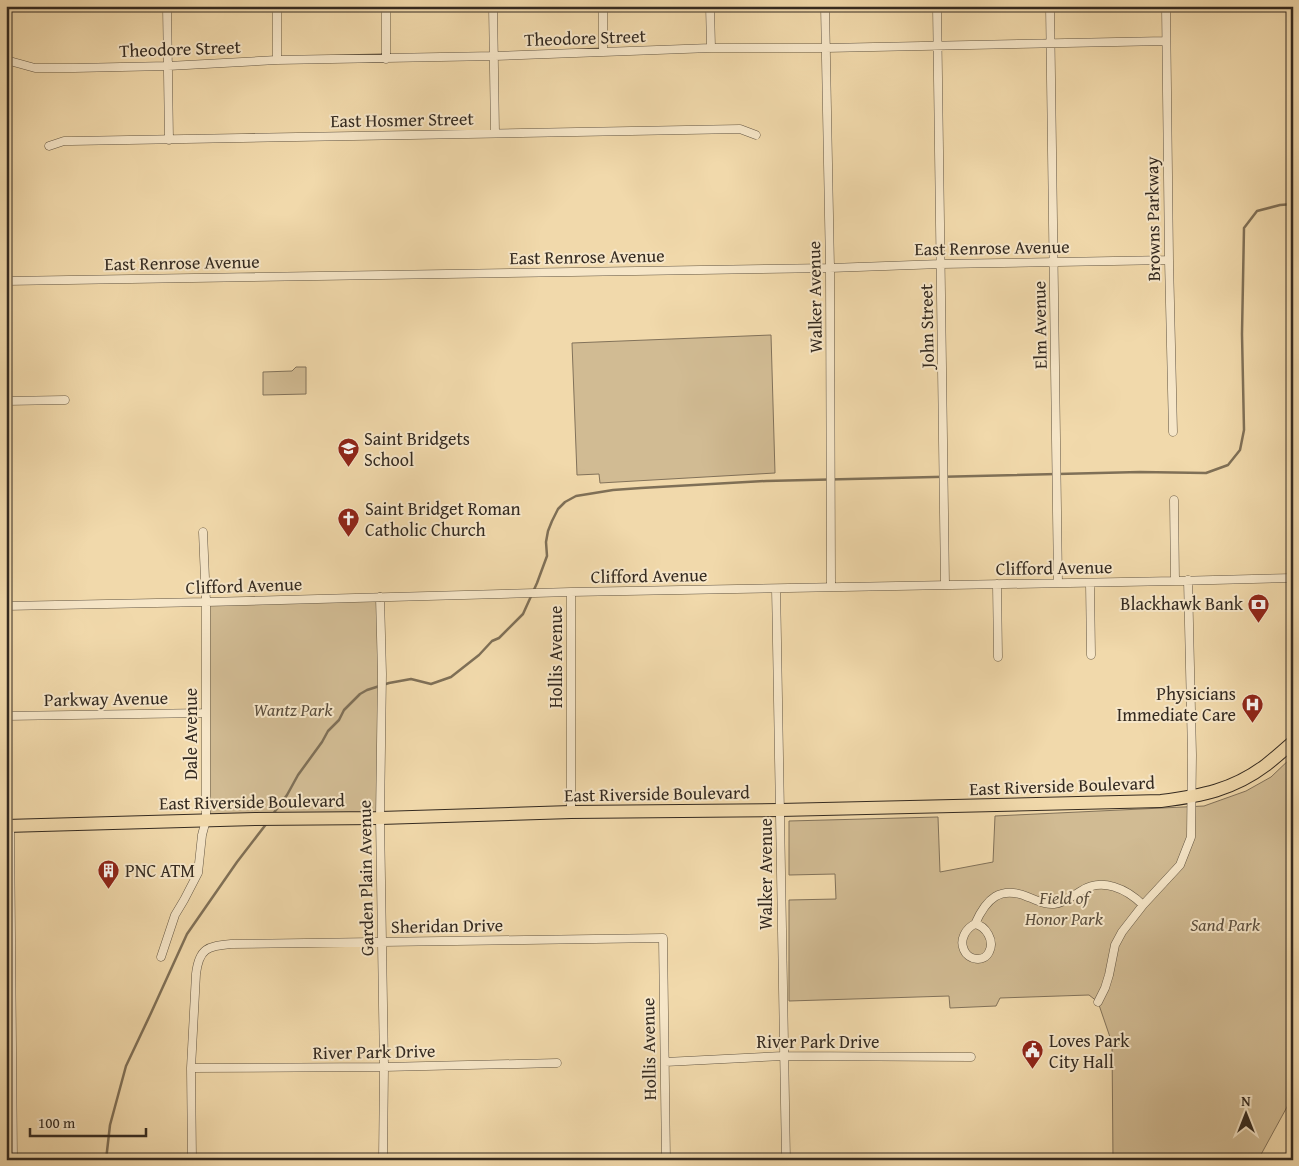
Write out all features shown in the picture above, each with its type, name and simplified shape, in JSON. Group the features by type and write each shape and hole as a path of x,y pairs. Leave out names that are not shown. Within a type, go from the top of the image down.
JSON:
{"main road":[{"name":"East Riverside Boulevard","path":"8,826 288,818 380,818 571,812 780,810 1161,801 1192,797 1226,788 1267,765 1293,742"}],"street":[{"path":"167,6 169,140"},
{"path":"277,6 277,60"},
{"path":"386,6 386,59"},
{"path":"493,6 495,134"},
{"path":"603,6 604,52"},
{"path":"710,6 711,48"},
{"name":"Walker Avenue","path":"825,6 830,268 831,588"},
{"name":"John Street","path":"938,6 945,585"},
{"name":"Elm Avenue","path":"1050,6 1058,583"},
{"name":"Browns Parkway","path":"1166,6 1173,432"},
{"name":"Theodore Street","path":"6,60 35,68 168,66 277,60 386,59 711,48 826,48 1166,41"},
{"name":"East Hosmer Street","path":"49,146 71,141 740,129 756,135"},
{"name":"East Renrose Avenue","path":"6,281 830,268 1169,260"},
{"path":"6,401 65,400"},
{"path":"1174,500 1175,581"},
{"name":"Dale Avenue","path":"161,957 175,915 198,873 202,835 206,820 206,602 203,532"},
{"name":"Clifford Avenue","path":"6,606 518,593 1293,578"},
{"path":"1098,1002 1105,988 1116,945 1122,932 1180,865 1191,837 1188,580"},
{"path":"1090,582 1091,655"},
{"path":"997,584 998,657"},
{"name":"Walker Avenue","path":"776,588 786,1160"},
{"name":"Hollis Avenue","path":"571,592 571,812"},
{"name":"Garden Plain Avenue","path":"380,597 382,674 380,818 384,1067 383,1160"},
{"name":"Parkway Avenue","path":"6,716 205,713"},
{"path":"8,826 13,1160"},
{"path":"975,924 981,925 985,929 991,948 986,957 976,959 971,958 965,953 962,944 967,930 975,924 980,912 992,897 1018,893 1045,904 1054,904 1062,902 1089,886 1104,885 1125,891 1144,905"},
{"name":"Hollis Avenue","path":"663,938 666,1160"},
{"name":"Sheridan Drive","path":"191,1068 196,974 199,959 204,951 213,946 231,944 663,938"},
{"name":"River Park Drive","path":"665,1062 783,1056 971,1057"},
{"name":"River Park Drive","path":"191,1068 384,1067 557,1063"},
{"path":"191,1068 192,1160"}],"green space":[{"path":"771,335 775,473 600,483 599,474 577,475 572,343"},
{"path":"296,367 306,367 306,394 263,395 263,372 292,371"},
{"name":"Wantz Park","path":"380,597 380,818 206,820 206,602"},
{"name":"Field of Honor Park","path":"1293,756 1293,1096 1258,1160 1113,1160 1112,1043 1098,1002 1089,995 1000,998 996,1006 950,1008 949,996 789,1001 789,900 836,899 835,874 789,875 789,821 938,817 940,872 993,862 995,816 1204,806 1246,791 1271,777"}],"waterway":[{"path":"273,814 328,731 339,720 344,710 360,694 389,683 411,679 431,684 451,677 479,655 492,641 499,638 523,614 547,556 546,542 552,521 558,509 565,502 576,496 613,490 766,481 1140,472 1206,473 1228,465 1240,450 1244,430 1242,334 1244,228 1257,211 1293,204"},
{"path":"106,1160 110,1125 126,1066 187,934 237,862 267,823"}],"place":[{"name":"Saint Bridgets School","path":"348,468"},
{"name":"Saint Bridget Roman Catholic Church","path":"349,538"},
{"name":"Blackhawk Bank","path":"1259,623"},
{"name":"Physicians Immediate Care","path":"1252,723"},
{"name":"PNC ATM","path":"109,890"},
{"name":"Loves Park City Hall","path":"1033,1070"}],"park label":[{"name":"Sand Park","path":"1225,925"}]}
